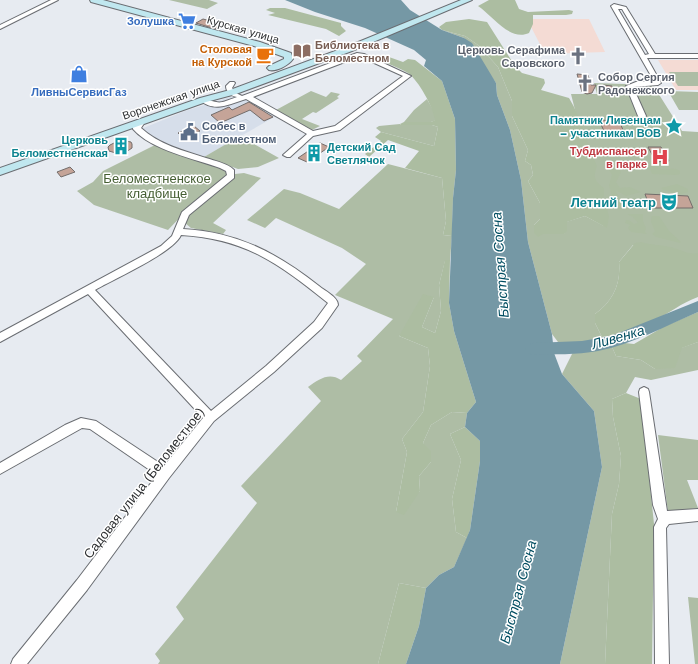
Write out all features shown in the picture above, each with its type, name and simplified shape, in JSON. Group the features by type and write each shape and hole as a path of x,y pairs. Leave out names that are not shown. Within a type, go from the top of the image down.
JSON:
{"street":[{"path":"0,27 55,0"},
{"name":"Курская улица","path":"94,0 257,44 289,56 288,60 282,64 232,87"},
{"name":"Воронежская улица","path":"0,172 203,100 232,87 349,49 464,1"},
{"path":"642,116 629,87 636,84 658,83 614,6 624,8 653,56"},
{"path":"203,100 217,105 247,97 357,55 407,75 406,78 337,128 312,134 287,155"},
{"path":"643,56 698,56"},
{"path":"232,87 234,95 247,97 312,134"},
{"path":"0,338 164,248 179,232 185,214 230,177 232,173 223,166 164,145 147,136 137,129 137,126 141,122"},
{"name":"Садовая улица (Беломестное)","path":"18,664 82,585 165,474 210,418 270,369 318,324 331,308 333,302 290,268 272,256 231,239 200,233 179,232"},
{"path":"89,289 210,418"},
{"path":"644,392 659,505 662,515 665,518"},
{"path":"0,469 69,429 87,423 92,424 165,474"},
{"path":"665,518 698,515"},
{"path":"662,664 660,528 665,518"}],"shaded area":[{"path":"527,19 589,19 605,52 545,54"},
{"path":"658,60 698,60 698,90 676,90"},
{"path":"230,97 248,99 276,116 204,157 160,141 141,129 185,111"}],"green space":[{"path":"169,0 209,0 218,3 207,9"},
{"path":"489,0 515,0 519,9 528,12 573,11 572,14 566,15 533,15 533,24 529,33 522,35 508,31 478,6"},
{"path":"270,8 285,8 341,23 341,26 346,31 339,36 326,29 268,15 275,13 266,10"},
{"path":"469,19 487,22 515,66 522,73 544,79 545,83 541,90 569,98 574,106 597,166 595,173 596,181 604,188 604,196 601,202 606,205 609,217 607,228 585,216 567,222 567,231 564,234 543,234 538,237 534,233 534,225 540,219 540,203 528,181 533,175 531,165 525,161 528,150 512,116 512,101 498,67 478,45 465,36 442,30 439,27 446,22"},
{"path":"442,30 465,36 478,45 498,67 512,101 512,116 528,150 525,161 531,165 533,175 528,181 540,203 540,219 534,225 534,233 564,234 566,222 585,216 604,226 571,94 597,94 594,83 653,85 682,131 698,132 698,256 633,245 619,262 619,278 611,298 595,314 595,323 602,337 580,342 564,343 558,342 552,334 528,242 521,180 510,130 497,95 496,83 464,38"},
{"path":"389,57 403,62 408,59 415,60 442,81 455,119 456,170 453,198 452,236 443,235 446,221 442,178 405,168 419,151 388,140 369,157 365,154 381,141 375,137 381,132 434,146 438,127 432,125 400,124 404,122 431,122 435,120 428,102 417,82 408,73 384,62"},
{"path":"669,72 698,72 698,86 678,86"},
{"path":"311,91 326,97 331,92 340,94 337,97 339,98 316,113 313,112 302,119 320,126 312,130 276,110"},
{"path":"668,91 698,92 698,110 679,110"},
{"path":"427,99 434,112 436,120 431,122 404,122 414,110"},
{"path":"400,124 432,125 438,127 434,146 381,132 376,128 379,126"},
{"path":"240,136 279,158 258,167 238,169 204,157"},
{"name":"Беломестненское кладбище","path":"155,145 220,167 228,174 226,178 187,210 168,230 94,205 77,191 93,182 103,171"},
{"path":"388,164 442,178 446,221 443,235 452,236 450,260 445,261 439,285 441,311 435,333 422,327 434,297 399,336 428,348 430,366 423,412 402,439 407,452 396,512 420,491 419,476 431,462 423,443 431,425 452,412 467,413 465,427 450,434 461,460 452,499 456,532 467,538 454,567 439,575 426,588 399,583 378,664 158,664 160,661 155,654 184,619 176,607 257,503 241,486 321,401 308,387 320,379 328,377 341,380 362,361 357,356 393,319 335,295 366,264 342,248 276,218 265,228 247,220 284,189 300,193 339,209"},
{"path":"630,165 657,166 665,170 677,169 680,171 680,174 652,174 650,169 629,168"},
{"path":"609,167 618,168 621,172 616,182 620,188 630,187 641,192 626,196 615,190 618,195 619,202 623,205 622,209 617,209 615,207 609,185 612,175"},
{"path":"244,173 261,178 213,223 226,230 223,234 191,228 185,223 186,218 235,174"},
{"path":"677,184 688,189 688,192 681,194 663,190 661,188"},
{"path":"627,214 643,214 643,221 646,228 645,232 647,234 631,232 628,228 630,225 625,223 626,220 629,220 634,224 638,223 633,217"},
{"path":"652,216 659,216 669,231 681,242 656,237 652,234 655,231 651,222"},
{"path":"641,242 670,247 687,253 698,253 698,297 642,326 622,333 602,337 595,323 595,314 611,298 617,285 619,278 619,262 635,243"},
{"path":"445,260 450,260 449,303 454,331 476,402 467,413 452,412 431,425 423,443 431,451 431,462 419,476 420,491 404,515 396,512 407,452 402,439 423,412 430,366 428,348 399,336 423,294 434,297 422,327 435,333 441,311 439,285"},
{"path":"698,312 698,342 682,348 675,368 655,369 641,360 616,356 612,347 625,343 634,344 665,326"},
{"path":"698,342 698,370 651,380 635,377 626,393 612,399 613,417 621,456 619,484 612,514 605,664 560,664 602,467 594,411 562,374 573,352 612,347 616,356 641,360 655,369 681,348"},
{"path":"626,393 641,399 654,524 652,664 605,664 612,514 619,484 621,456 613,417 612,399"},
{"path":"465,427 480,441 480,461 470,530 467,538 456,532 452,499 461,460 450,434"},
{"path":"658,435 698,440 698,480 687,480 698,508 668,512"},
{"path":"399,583 426,588 419,626 406,664 378,664"},
{"path":"688,597 698,598 698,664 695,664"}],"water":[{"name":"Быстрая Сосна","path":"285,0 401,0 410,10 442,30 464,38 472,43 496,83 497,95 510,130 521,180 528,242 552,334 554,353 562,374 594,411 602,467 560,664 406,664 419,626 426,588 439,575 454,567 470,530 480,461 480,441 465,427 467,413 476,402 454,331 449,303 453,198 456,170 455,119 442,81 424,66 426,60 414,50 365,28 315,12"}],"building":[{"path":"203,19 222,24 215,29 196,23"},
{"name":"Собор Сергия Радонежского","path":"577,74 588,75 591,85 596,85 592,93 587,94 582,92"},
{"path":"603,85 612,86 615,95 606,95"},
{"path":"249,102 273,117 264,121 250,110 220,123 211,115 229,107 232,110"},
{"path":"599,120 619,121 624,132 604,131"},
{"name":"Собес в Беломестном","path":"194,126 200,131 184,138 178,133"},
{"name":"Церковь Беломестненская","path":"120,140 131,142 132,148 119,154 109,151 108,147 110,145"},
{"name":"Детский Сад Светлячок","path":"320,143 329,147 307,162 298,158"},
{"path":"648,147 661,147 669,161 656,162"},
{"path":"70,167 75,172 61,177 57,172"},
{"name":"Летний театр","path":"645,194 688,196 693,208 650,208"}],"waterway":[{"name":"Ливенка","path":"533,349 582,347 611,342 637,333 698,306"}],"place":[{"name":"Золушка","path":"187,21"},
{"name":"Библиотека в Беломестном","path":"302,51"},
{"name":"Столовая на Курской","path":"265,55"},
{"name":"Церковь Серафима Саровского","path":"578,56"},
{"name":"ЛивныСервисГаз","path":"79,74"},
{"name":"Собор Сергия Радонежского","path":"585,83"},
{"name":"Памятник Ливенцам – участникам ВОВ","path":"674,126"},
{"name":"Собес в Беломестном","path":"189,132"},
{"name":"Церковь Беломестненская","path":"121,146"},
{"name":"Детский Сад Светлячок","path":"314,153"},
{"name":"Тубдиспансер в парке","path":"660,157"},
{"name":"Летний театр","path":"669,202"}]}
